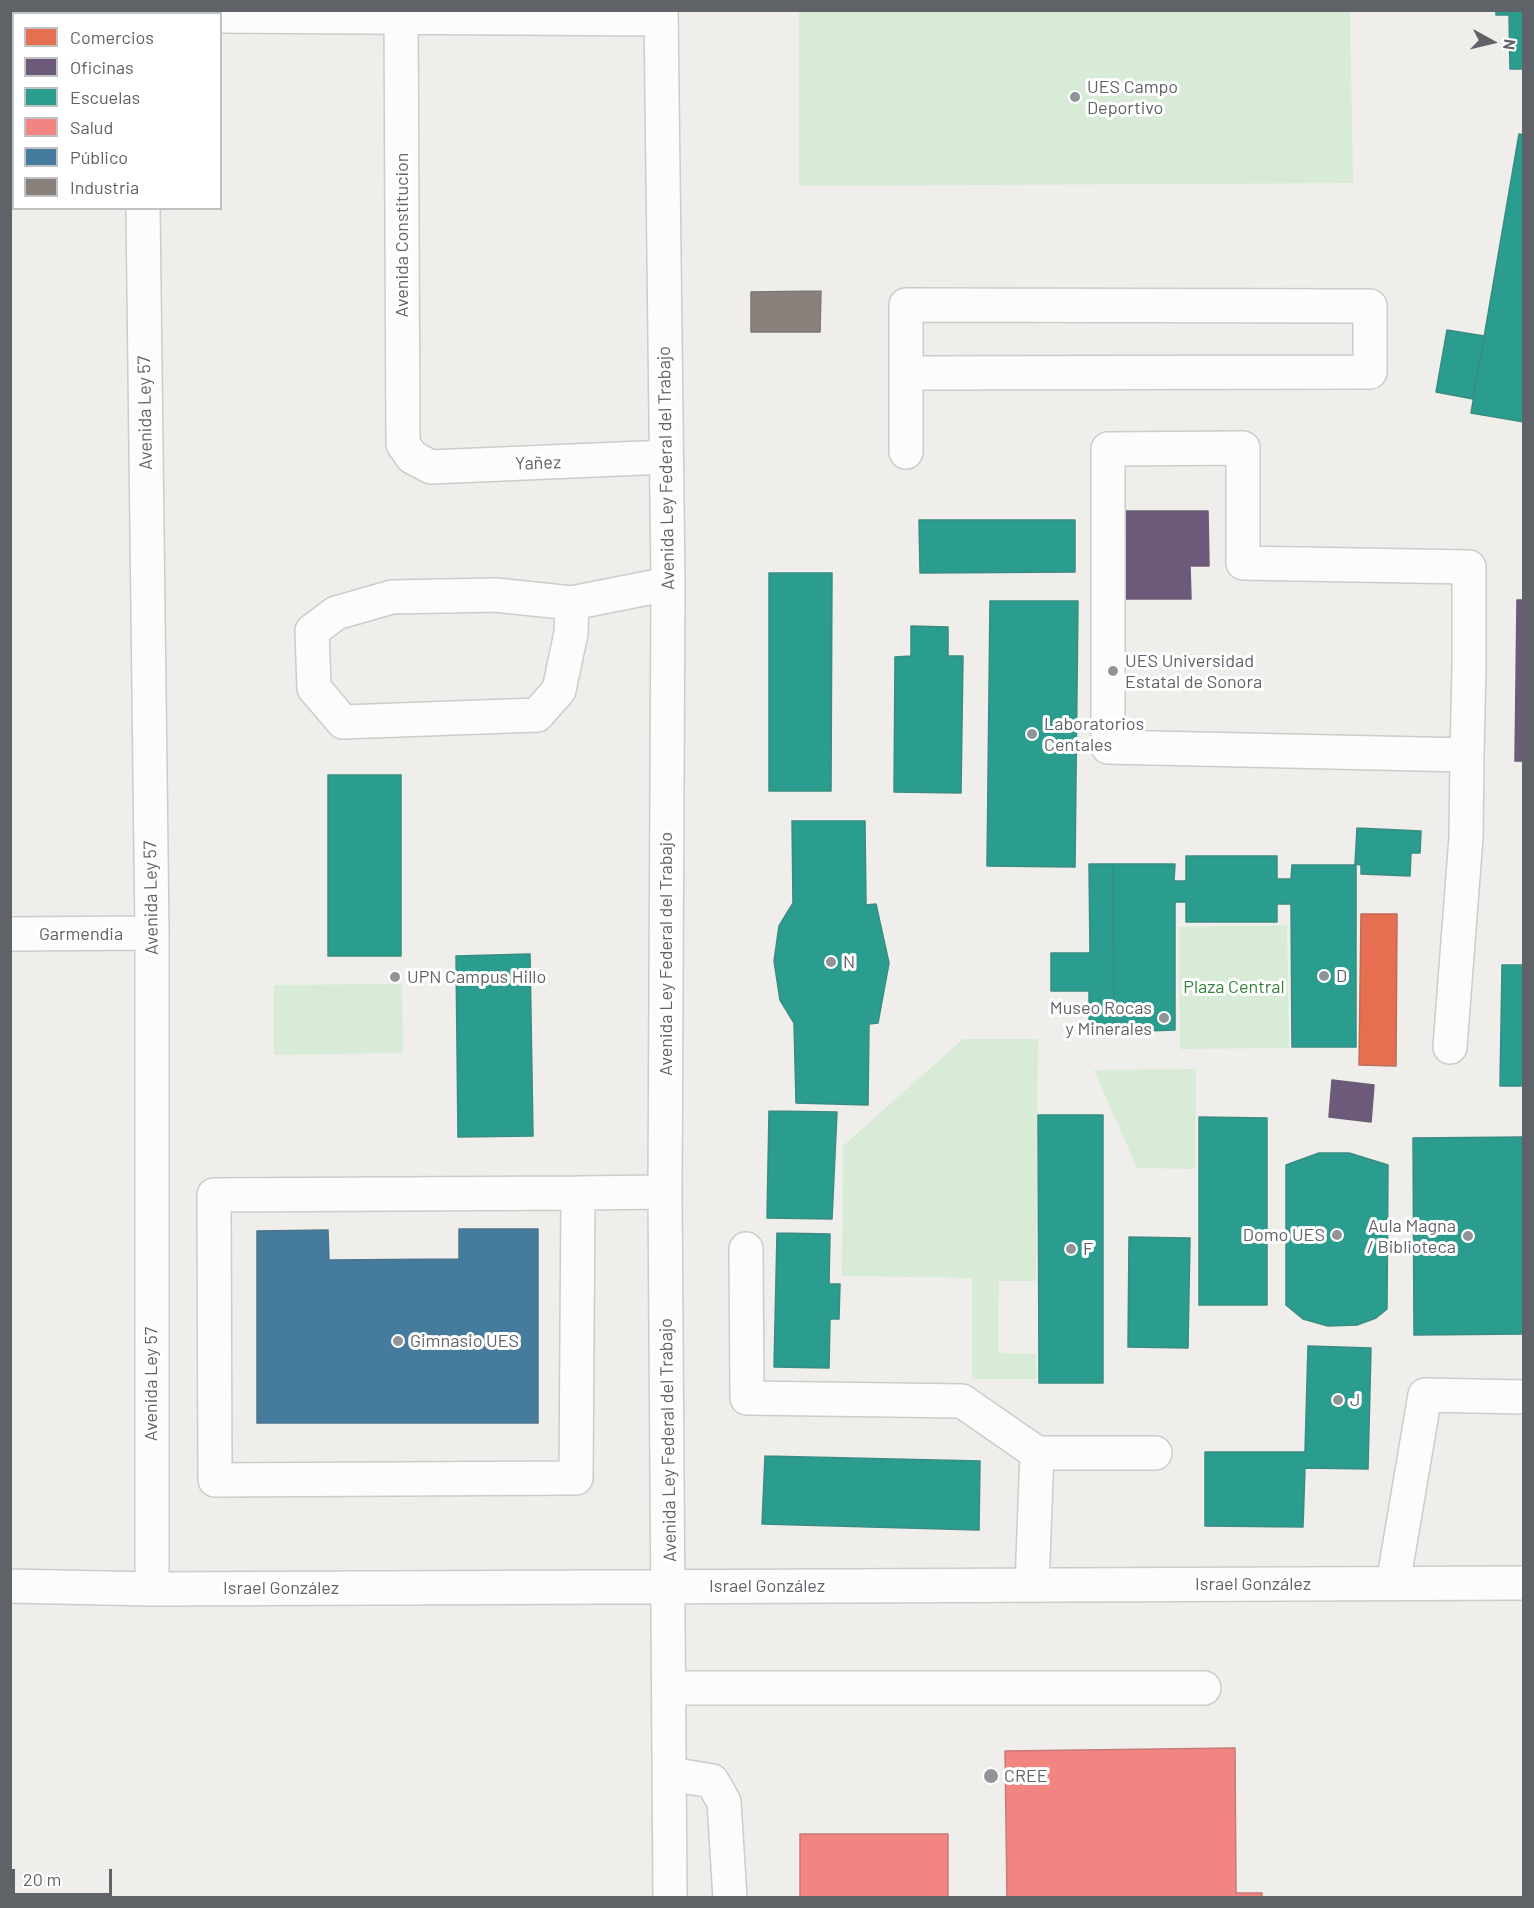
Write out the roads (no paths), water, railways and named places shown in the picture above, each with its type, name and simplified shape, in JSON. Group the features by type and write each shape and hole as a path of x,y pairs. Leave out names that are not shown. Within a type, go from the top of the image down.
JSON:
{"street":[{"name":"Avenida Constitucion","path":"400,14 403,444 412,457"},
{"path":"222,16 661,15"},
{"name":"Avenida Ley Federal del Trabajo","path":"661,15 668,584 665,1192 670,1898"},
{"name":"Avenida Ley 57","path":"143,210 152,933 152,1588"},
{"path":"906,373 1370,372 1370,306 906,305 906,373 906,452"},
{"path":"1450,1047 1466,837 1467,755 1469,567 1243,563 1243,448 1108,449 1108,747 1467,755"},
{"name":"Yañez","path":"412,457 430,467 666,457"},
{"path":"572,603 571,633 559,690 537,715 343,722 314,688 312,630 336,613 392,597 495,595 572,603 668,584"},
{"name":"Garmendia","path":"10,934 152,933"},
{"path":"578,1193 576,1478 215,1480 214,1195 665,1192"},
{"path":"746,1249 747,1398 962,1401 1037,1453 1155,1453"},
{"path":"1393,1584 1425,1395 1524,1397"},
{"path":"1032,1585 1037,1453"},
{"name":"Israel González","path":"10,1587 1524,1583"},
{"path":"670,1689 1204,1688"},
{"path":"670,1774 712,1781 723,1802 730,1898"}],"place":[{"name":"UES Campo Deportivo","path":"1075,97"},
{"name":"UES Universidad Estatal de Sonora","path":"1113,671"},
{"name":"Laboratorios Centales","path":"1032,734"},
{"name":"N","path":"831,962"},
{"name":"D","path":"1324,976"},
{"name":"UPN Campus Hillo","path":"395,977"},
{"name":"Museo Rocas y Minerales","path":"1164,1018"},
{"name":"Domo UES","path":"1337,1235"},
{"name":"Aula Magna / Biblioteca","path":"1468,1236"},
{"name":"F","path":"1071,1249"},
{"name":"Gimnasio UES","path":"398,1341"},
{"name":"J","path":"1338,1400"},
{"name":"CREE","path":"991,1776"}],"park label":[{"name":"Plaza Central","path":"1234,987"}]}
